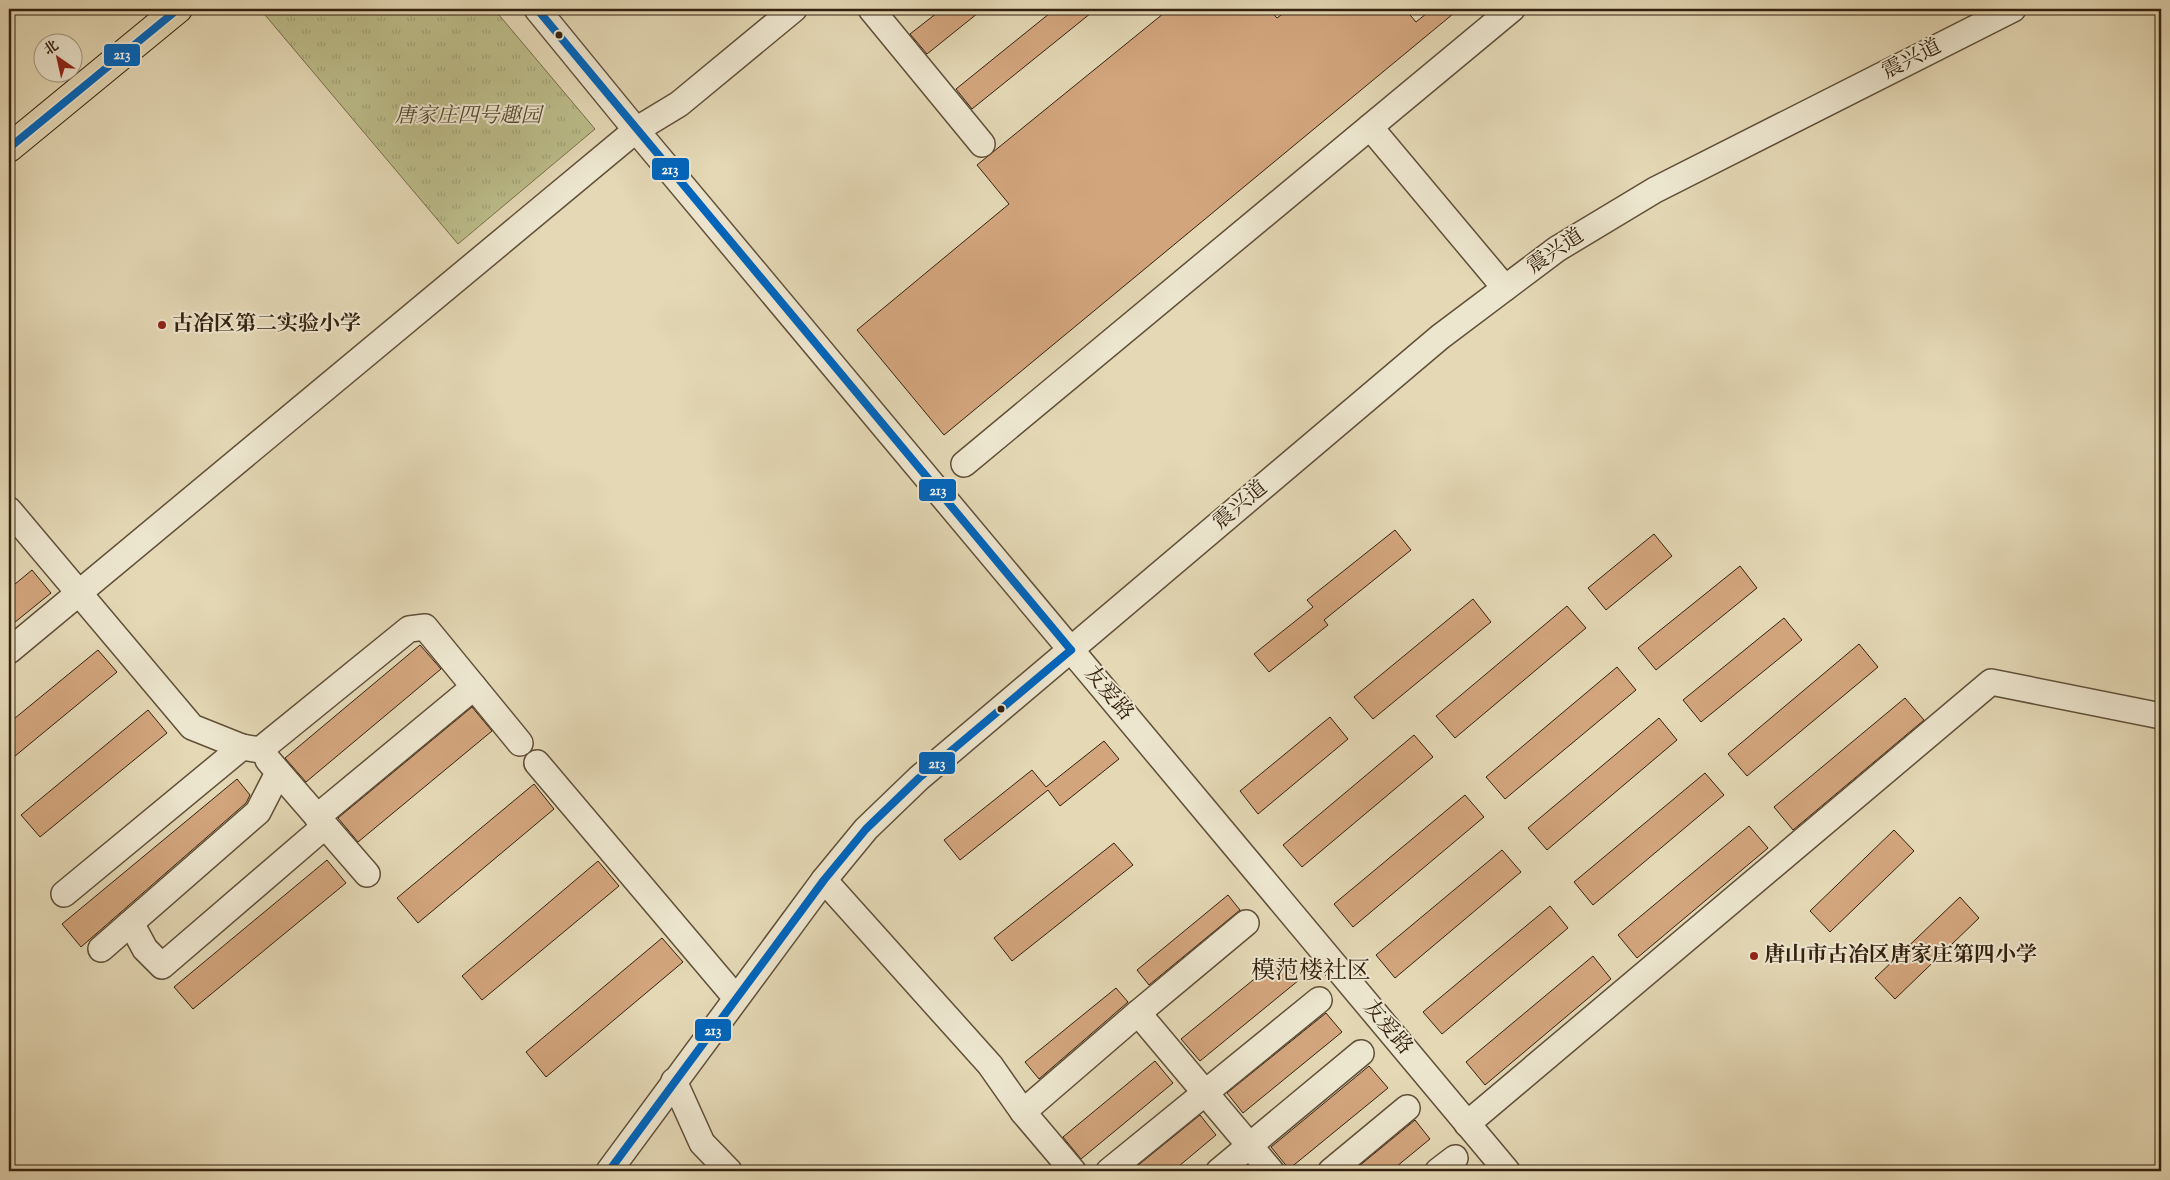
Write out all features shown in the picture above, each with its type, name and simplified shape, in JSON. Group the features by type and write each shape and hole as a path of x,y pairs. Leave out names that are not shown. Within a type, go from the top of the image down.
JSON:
{"main road":[{"path":"9,148 178,9"}],"street":[{"name":"友爱路","path":"537,9 636,130 1507,1171"},
{"path":"9,651 636,130 679,104 794,9"},
{"path":"871,9 982,144"},
{"path":"964,464 1512,9"},
{"name":"震兴道","path":"609,1171 824,880 866,828 920,778 1440,337 1557,249 1654,190 2013,9"},
{"path":"1370,127 1505,288"},
{"path":"9,510 192,727 251,749 278,773 367,874"},
{"path":"64,894 409,629 424,627 520,744"},
{"path":"1467,1124 1991,682 2161,716"},
{"path":"131,923 145,949 162,966 474,687"},
{"path":"537,762 736,998"},
{"path":"101,949 258,812 278,773"},
{"path":"824,880 990,1065 1023,1112 1072,1171"},
{"path":"1023,1112 1138,1012 1246,923"},
{"path":"1109,1171 1319,1000"},
{"path":"1138,1012 1271,1171"},
{"path":"1219,1171 1361,1053"},
{"path":"674,1081 702,1143 729,1171"},
{"path":"1331,1171 1407,1108"}],"green space":[{"name":"唐家庄四号趣园","path":"260,9 494,9 595,129 458,244"}],"building":[{"path":"942,9 983,9 927,54 910,34"},
{"path":"1055,9 1096,9 972,109 956,89"},
{"path":"1169,9 1269,9 1277,18 1289,9 1405,9 1416,22 1432,9 1459,9 944,435 857,330 1009,204 977,165"},
{"path":"1395,530 1411,550 1324,620 1328,625 1269,672 1254,654 1313,607 1307,600"},
{"path":"1654,534 1672,556 1606,610 1588,588"},
{"path":"1740,566 1757,588 1656,670 1638,648"},
{"path":"32,570 51,593 9,627 9,589"},
{"path":"1473,599 1491,622 1373,719 1354,697"},
{"path":"1567,606 1586,628 1455,738 1436,716"},
{"path":"1784,618 1802,640 1701,722 1683,700"},
{"path":"1859,644 1878,667 1747,776 1728,754"},
{"path":"420,645 441,669 306,782 285,758"},
{"path":"98,650 117,672 9,761 9,723"},
{"path":"1617,667 1636,690 1505,799 1486,777"},
{"path":"1905,698 1924,720 1793,830 1774,807"},
{"path":"472,707 492,731 358,842 338,818"},
{"path":"148,710 167,733 40,837 21,815"},
{"path":"1330,717 1348,739 1258,814 1240,791"},
{"path":"1659,718 1677,740 1547,850 1528,828"},
{"path":"1414,735 1433,757 1302,867 1283,845"},
{"path":"1104,741 1119,759 1060,806 1048,790 960,860 944,840 1032,770 1046,787"},
{"path":"1705,773 1724,795 1593,905 1574,882"},
{"path":"237,779 250,795 246,803 81,947 62,924"},
{"path":"534,784 554,809 418,923 397,898"},
{"path":"1465,795 1484,817 1353,927 1334,904"},
{"path":"1749,826 1768,848 1637,958 1618,935"},
{"path":"1894,830 1914,851 1830,932 1810,911"},
{"path":"1114,843 1133,865 1012,961 994,938"},
{"path":"1502,850 1521,872 1395,978 1376,955"},
{"path":"327,860 346,883 193,1009 174,987"},
{"path":"598,861 619,886 482,1000 462,976"},
{"path":"1228,895 1240,910 1149,985 1137,970"},
{"path":"1960,897 1979,918 1895,999 1875,978"},
{"path":"1550,906 1568,928 1442,1034 1423,1012"},
{"path":"662,938 683,962 546,1077 526,1052"},
{"path":"1593,956 1611,979 1485,1085 1466,1062"},
{"path":"1280,958 1299,980 1200,1061 1181,1039"},
{"path":"1116,988 1128,1002 1039,1079 1025,1062"},
{"path":"1326,1013 1342,1032 1243,1113 1227,1093"},
{"path":"1155,1061 1173,1083 1081,1159 1063,1137"},
{"path":"1369,1066 1388,1088 1289,1169 1271,1147"},
{"path":"1200,1115 1216,1135 1173,1171 1131,1171"},
{"path":"1415,1120 1430,1139 1391,1171 1353,1171"}],"transit line":[{"name":"213","path":"9,148 178,9"},
{"name":"213","path":"537,9 1071,650"},
{"name":"213","path":"609,1171 824,880 866,829 919,778 1071,650"}],"place":[{"name":"古冶区第二实验小学","path":"162,325"},
{"name":"唐山市古冶区唐家庄第四小学","path":"1754,956"}],"district":[{"name":"模范楼社区","path":"1311,972"}]}
